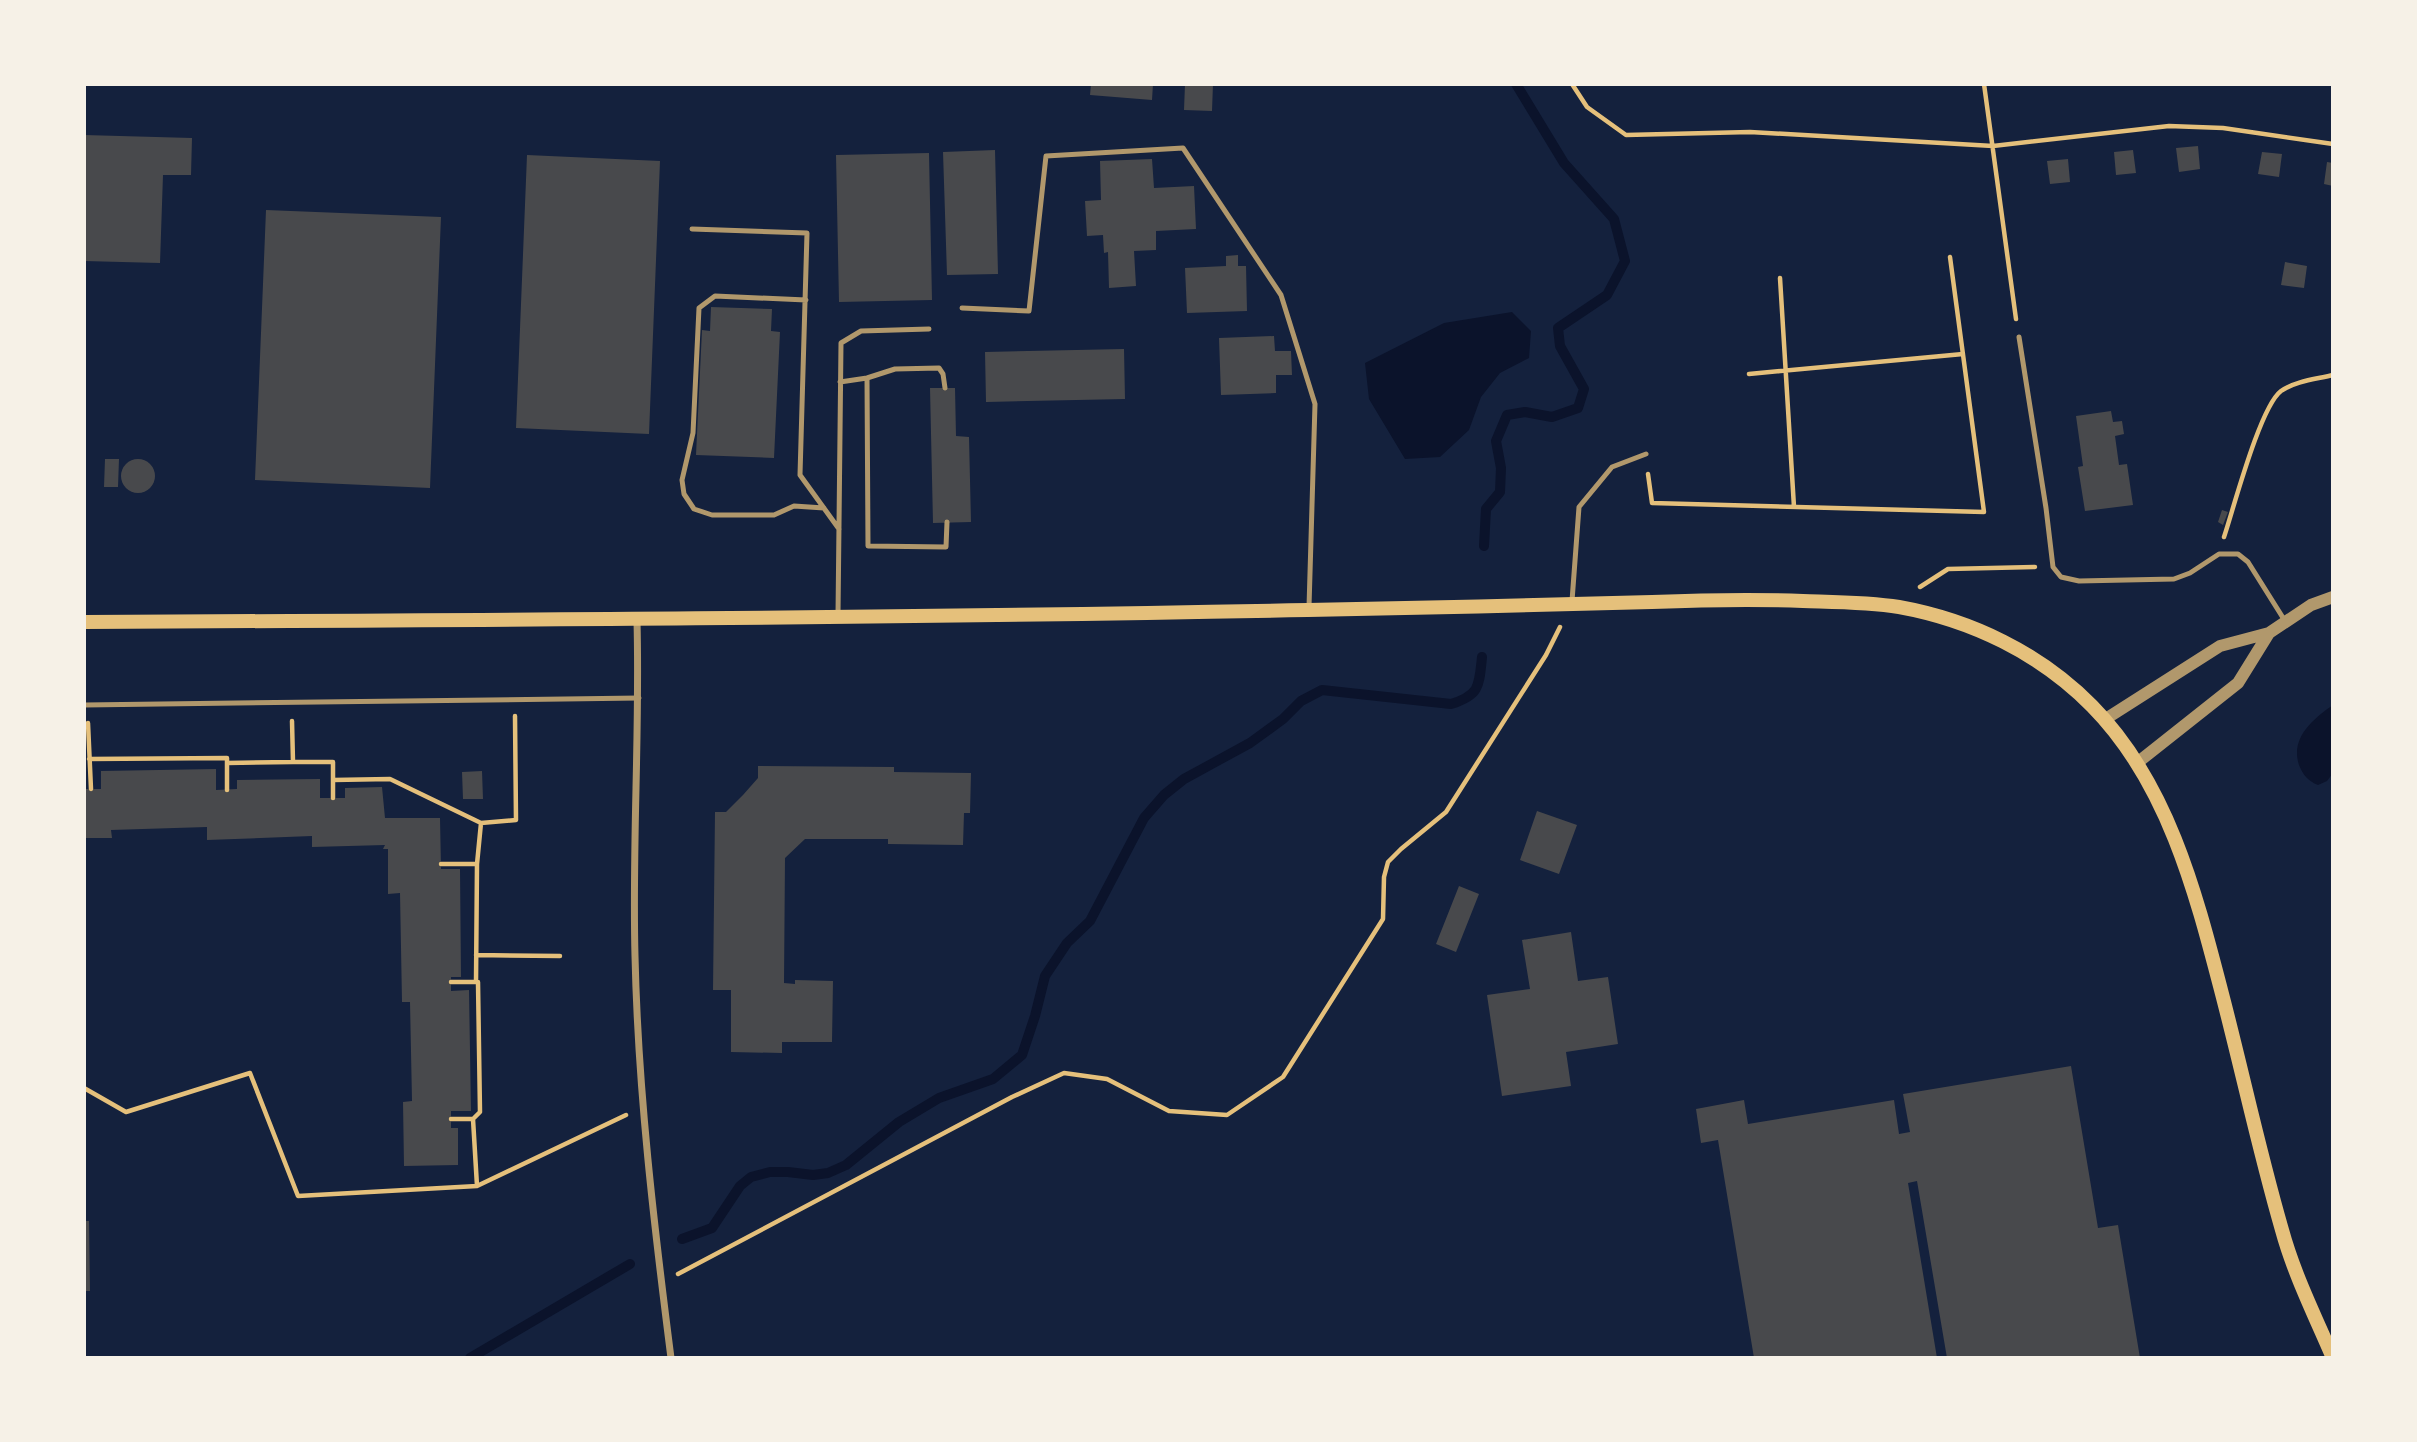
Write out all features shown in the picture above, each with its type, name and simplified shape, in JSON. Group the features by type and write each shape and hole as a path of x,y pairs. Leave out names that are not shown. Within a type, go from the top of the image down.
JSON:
{"main road":[{"path":"84,622 637,621 1732,600 1842,602 1892,606 1946,617 2006,643 2053,673 2087,701 2122,739 2137,763 2171,829 2194,894 2241,1063 2283,1238 2333,1358"}],"street":[{"path":"2137,763 2238,683 2269,633 2311,605 2333,597"},
{"path":"637,621 639,698 635,955 643,1107 671,1358"},
{"path":"2104,720 2220,646 2269,633"}],"lane":[{"path":"962,308 1029,311 1046,156 1183,148 1281,295 1315,404 1309,610"},
{"path":"692,229 807,233 800,475 839,529"},
{"path":"806,300 715,296 699,308 693,433 682,480 684,494 694,509 712,515 774,515 794,506 824,508"},
{"path":"838,618 841,343 861,331 929,329"},
{"path":"2019,337 2053,567 2062,577 2079,581 2174,579 2190,573 2219,554 2238,554 2248,562 2285,621"},
{"path":"840,382 867,378 895,369 939,368 943,374 945,388"},
{"path":"867,378 868,546 946,547 947,522"},
{"path":"1572,604 1579,507 1612,467 1646,454"},
{"path":"85,705 639,698"}],"path":[{"path":"1573,84 1587,107 1626,135 1751,132 1993,146 2169,126 2223,128 2333,144"},
{"path":"1984,84 2019,337"},
{"path":"1646,454 1652,503 1984,512 1950,257"},
{"path":"1780,278 1794,507"},
{"path":"1749,374 1963,354"},
{"path":"2219,554 2265,413 2281,391 2302,382 2333,375"},
{"path":"1892,606 1948,569 2053,567"},
{"path":"661,1283 1012,1097 1064,1073 1107,1079 1169,1111 1227,1115 1283,1077 1383,919 1384,877 1388,863 1446,812 1546,655 1572,604"},
{"path":"333,780 390,779 481,823 516,820 515,699"},
{"path":"291,702 293,762"},
{"path":"85,705 91,789"},
{"path":"88,763 227,758 227,790"},
{"path":"227,763 332,762 333,798"},
{"path":"451,1119 473,1119 480,1112 476,955 477,864 481,823"},
{"path":"441,864 477,864"},
{"path":"476,955 559,956"},
{"path":"451,982 476,982"},
{"path":"84,1088 126,1112 250,1073 298,1196 477,1186 643,1107"},
{"path":"473,1119 477,1186"}],"water":[{"path":"1512,312 1531,331 1529,358 1500,373 1481,397 1469,430 1440,457 1405,459 1369,399 1365,363 1444,323"},
{"path":"2333,705 2333,773 2327,781 2318,785 2304,775 2299,765 2298,746 2305,730"}],"building":[{"path":"1091,84 1153,84 1152,100 1090,95"},
{"path":"1185,84 1213,84 1212,111 1184,110"},
{"path":"84,135 192,138 191,175 163,175 160,263 84,261"},
{"path":"2198,146 2200,169 2179,172 2176,148"},
{"path":"995,150 998,274 947,275 943,152"},
{"path":"2133,150 2136,173 2116,175 2114,152"},
{"path":"2262,152 2282,154 2279,177 2258,174"},
{"path":"929,153 932,300 839,302 836,155"},
{"path":"527,155 660,161 649,434 516,428"},
{"path":"1152,159 1154,188 1194,186 1196,229 1156,231 1156,250 1134,251 1136,286 1109,288 1108,252 1104,253 1103,235 1087,236 1085,201 1101,200 1100,161"},
{"path":"2068,159 2070,182 2050,184 2047,161"},
{"path":"2327,162 2333,163 2333,186 2324,184"},
{"path":"266,210 441,217 430,488 255,480"},
{"path":"1238,255 1238,266 1246,266 1247,311 1187,313 1185,268 1226,266 1226,256"},
{"path":"2285,262 2307,266 2304,288 2281,285"},
{"path":"711,307 772,309 771,331 780,332 774,458 696,455 702,330 710,331"},
{"path":"1274,336 1275,351 1291,351 1292,375 1276,375 1276,393 1221,395 1219,338"},
{"path":"1124,349 1125,399 986,402 985,352"},
{"path":"930,388 955,388 956,436 969,437 971,522 933,523"},
{"path":"2111,411 2113,422 2122,421 2124,434 2115,436 2119,465 2127,464 2133,505 2085,511 2078,467 2083,466 2076,416"},
{"path":"105,459 119,459 118,487 104,487"},
{"path":"138,459 150,464 155,476 150,488 138,493 126,488 121,476 126,464"},
{"path":"2222,510 2228,512 2223,525 2218,522"},
{"path":"758,766 894,767 894,772 971,773 970,813 964,813 963,845 888,844 888,839 805,839 785,858 784,983 795,984 795,980 833,981 832,1042 782,1042 782,1053 731,1052 731,990 713,990 715,812 726,812 743,795 758,778"},
{"path":"216,769 216,790 237,789 237,780 320,779 320,798 345,798 345,788 382,787 385,818 440,818 441,869 460,869 461,977 451,977 451,991 469,990 471,1111 451,1111 451,1128 458,1128 458,1165 404,1166 403,1102 412,1101 410,1002 402,1002 400,893 388,894 388,849 383,849 385,845 312,847 312,836 207,840 207,827 111,830 112,838 84,838 84,789 101,789 101,771"},
{"path":"482,771 483,799 463,799 462,772"},
{"path":"1537,811 1577,825 1559,874 1520,860"},
{"path":"1459,886 1479,894 1456,952 1436,944"},
{"path":"1571,932 1578,981 1608,977 1618,1044 1566,1052 1571,1086 1502,1096 1487,995 1530,989 1522,940"},
{"path":"2071,1066 2098,1228 2118,1225 2140,1358 1947,1358 1917,1181 1908,1183 1937,1358 1754,1358 1718,1140 1701,1143 1696,1109 1744,1100 1748,1124 1894,1100 1899,1134 1910,1132 1903,1094"},
{"path":"84,1221 89,1221 90,1291 84,1291"}],"waterway":[{"path":"1484,546 1486,509 1500,492 1501,468 1496,441 1507,415 1525,412 1552,417 1578,408 1584,389 1560,346 1558,328 1607,295 1625,261 1614,219 1564,163 1516,84"},
{"path":"682,1239 712,1228 740,1186 751,1177 770,1172 813,1175 828,1173 846,1165 899,1122 939,1098 993,1079 1022,1055 1045,976 1067,943 1090,921 1144,818 1164,795 1184,779 1250,743 1283,719 1301,701 1322,690 1451,704 1461,701 1473,693 1479,682 1482,657"},
{"path":"470,1358 630,1264"}]}
